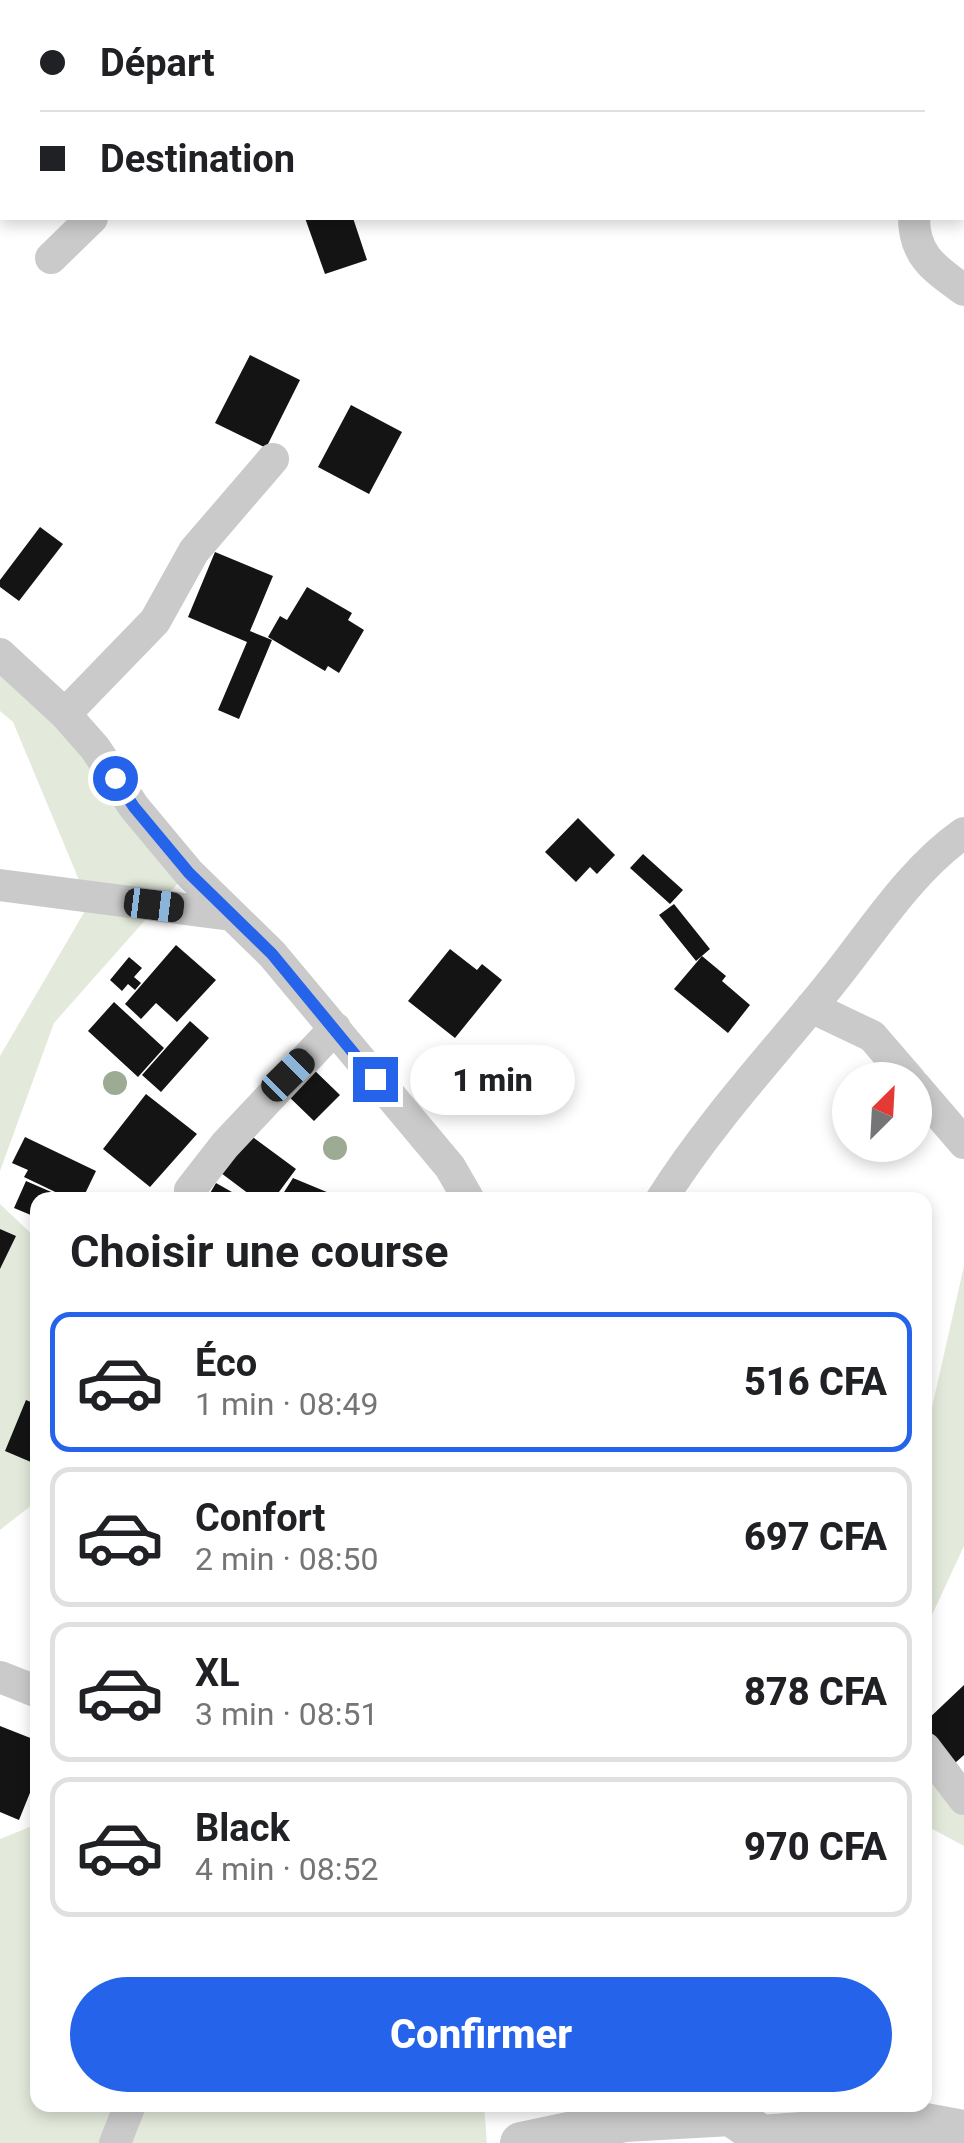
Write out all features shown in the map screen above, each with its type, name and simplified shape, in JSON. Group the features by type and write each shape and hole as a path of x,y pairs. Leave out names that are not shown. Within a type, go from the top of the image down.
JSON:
{"street":[{"path":"51,258 90,220"},
{"path":"914,220 919,251 964,290"},
{"path":"65,714 155,621 194,551 273,459"},
{"path":"0,654 65,714 95,748 134,807 189,873 272,954 450,1168 464,1192"},
{"path":"666,1192 693,1149 879,920 942,848 964,834"},
{"path":"0,885 232,915"},
{"path":"811,1007 872,1036 894,1062"},
{"path":"190,1190 225,1145 335,1028"},
{"path":"932,1106 964,1143"},
{"path":"0,1678 30,1689"},
{"path":"932,1757 964,1799"},
{"path":"115,2143 127,2112"},
{"path":"521,2143 625,2122 731,2116 925,2124 964,2131"}],"green space":[{"path":"0,658 186,874 54,1023 0,1171 0,1056 89,904 13,722 0,711"},
{"path":"0,1204 30,1232 30,1506 0,1530"},
{"path":"964,1266 964,1546 932,1615 932,1407"},
{"path":"932,1757 964,1799 964,1846 932,1829"},
{"path":"30,1827 30,2112 485,2112 487,2143 0,2143 0,1839"}],"building":[{"path":"306,220 354,220 367,260 325,274"},
{"path":"250,355 300,380 266,448 215,423"},
{"path":"351,405 402,432 369,494 318,467"},
{"path":"40,527 63,544 19,601 0,587 0,580"},
{"path":"215,552 273,576 250,631 272,640 239,719 218,710 247,642 188,617"},
{"path":"307,587 352,613 348,620 364,630 339,673 328,666 325,671 268,637 280,616 287,620"},
{"path":"578,818 615,855 597,874 590,867 576,882 545,852"},
{"path":"643,854 683,890 670,904 630,868"},
{"path":"674,904 710,949 696,961 659,915"},
{"path":"176,945 216,980 177,1022 156,1003 141,1019 125,1004"},
{"path":"450,949 477,970 482,964 502,980 455,1038 408,1001"},
{"path":"702,956 726,976 722,981 750,1005 728,1033 674,989"},
{"path":"129,957 142,968 134,977 141,983 135,990 128,984 122,991 110,980"},
{"path":"114,1002 164,1048 138,1077 88,1031"},
{"path":"190,1021 209,1038 161,1092 142,1075"},
{"path":"310,1066 340,1095 314,1121 284,1092"},
{"path":"146,1094 197,1134 150,1187 103,1149"},
{"path":"246,1132 296,1169 279,1192 246,1192 217,1170"},
{"path":"25,1137 96,1171 86,1192 55,1192 24,1177 28,1170 12,1163"},
{"path":"293,1178 327,1192 284,1192"},
{"path":"26,1181 51,1192 30,1192 30,1215 14,1208"},
{"path":"216,1183 232,1192 211,1192"},
{"path":"0,1229 16,1236 0,1269"},
{"path":"26,1400 30,1402 30,1462 5,1451"},
{"path":"964,1685 964,1755 955,1763 932,1739 932,1715"},
{"path":"0,1726 30,1738 30,1793 19,1820 0,1812"}],"route":[{"path":"115,778 189,873 272,954 375,1079"}]}
